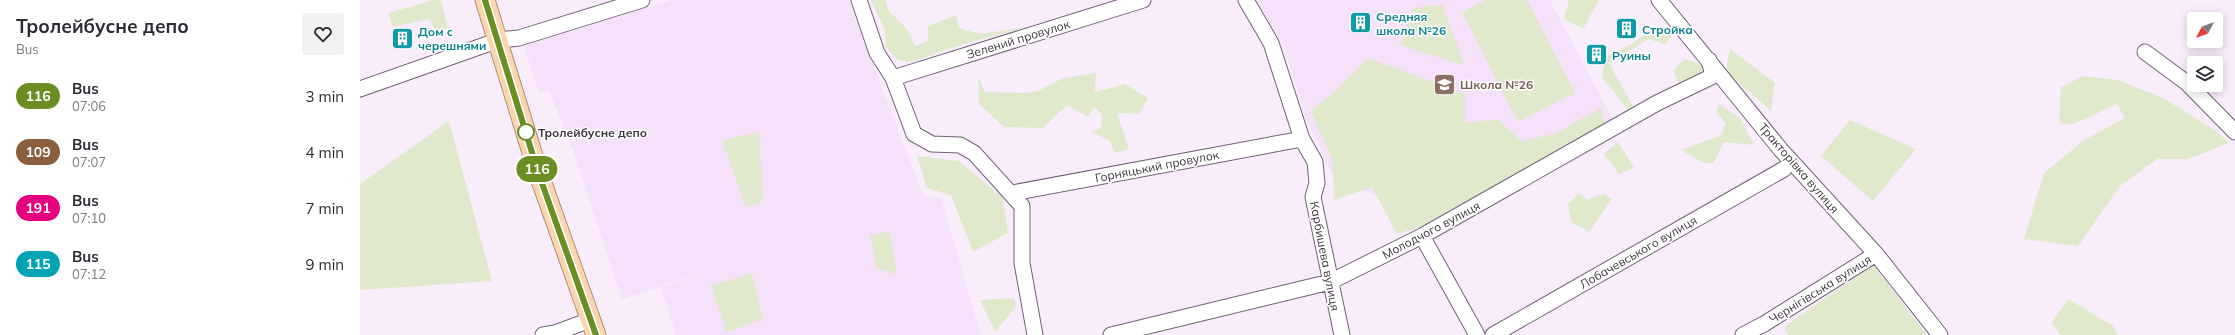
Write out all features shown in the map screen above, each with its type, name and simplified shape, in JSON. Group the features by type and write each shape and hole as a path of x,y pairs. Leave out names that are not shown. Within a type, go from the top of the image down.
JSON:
{"main road":[{"path":"486,0 538,172 593,328"}],"street":[{"path":"360,89 499,40 519,38 642,0"},
{"path":"859,0 877,53 893,78 914,134 932,144 960,145 974,153 1022,206 1022,263 1035,335"},
{"name":"Зелений провулок","path":"893,78 1143,0"},
{"name":"Карбишева вулиця","path":"1246,0 1271,42 1302,139 1315,162 1317,183 1313,197 1342,335"},
{"name":"Тракторівка вулиця","path":"1659,0 1781,150 1876,254 1940,335"},
{"path":"2145,52 2187,83 2235,132"},
{"name":"Молодчого вулиця","path":"1111,335 1330,282 1422,236 1657,103 1713,76 1709,60"},
{"name":"Горняцький провулок","path":"1012,194 1302,139"},
{"name":"Лобачевського вулиця","path":"1493,335 1784,169"},
{"path":"1422,236 1477,335"},
{"name":"Чернігівська вулиця","path":"1743,335 1764,324 1876,254"},
{"path":"543,335 593,328"}],"shaded area":[{"path":"672,0 848,0 923,195 941,198 981,335 676,335 661,288 778,249 622,299 575,156 549,90 539,93 524,46"},
{"name":"Школа №26","path":"1257,0 1550,0 1614,122 1434,226 1332,173 1306,119 1285,49"}],"green space":[{"path":"434,0 441,0 448,28 437,33 429,19 393,27 388,13"},
{"path":"871,0 885,0 889,11 907,29 915,46 928,41 928,26 956,15 959,28 980,34 1027,27 967,43 911,62 898,60 886,47 885,31"},
{"path":"1485,0 1527,0 1575,93 1518,122 1462,12"},
{"path":"1569,0 1599,0 1583,29 1564,19"},
{"path":"1442,5 1465,66 1400,45 1413,8"},
{"path":"1654,28 1671,35 1666,45 1649,39 1609,63 1633,106 1628,109 1602,78 1605,57 1633,43"},
{"path":"1730,49 1775,83 1771,111 1726,72"},
{"path":"1368,58 1465,94 1465,123 1498,119 1521,141 1554,134 1601,108 1605,124 1434,223 1397,234 1372,187 1334,200 1332,159 1311,111 1333,93"},
{"path":"1685,59 1702,65 1703,77 1679,84 1673,70"},
{"path":"1096,73 1095,92 1125,84 1148,98 1139,114 1117,113 1129,149 1115,153 1109,140 1091,132 1101,128 1102,115 1094,106 1088,117 1067,105 1043,128 1004,127 979,104 978,76 985,92 1025,93 1038,91 1061,79"},
{"path":"2083,76 2118,80 2165,99 2216,131 2229,143 2188,159 2157,159 2120,186 2078,246 2024,239 2044,173 2084,140 2125,118 2117,104 2072,125 2059,123 2061,87"},
{"path":"1719,104 1740,118 1754,145 1724,142 1714,163 1704,163 1681,150 1720,136 1726,124 1716,112"},
{"path":"1850,120 1916,149 1873,201 1821,156"},
{"path":"449,121 492,281 360,290 360,184"},
{"path":"759,132 763,201 746,207 722,141"},
{"path":"1618,142 1634,168 1619,174 1604,154"},
{"path":"917,156 959,161 1003,198 1008,233 973,252 951,195 927,188"},
{"path":"1579,193 1588,200 1604,193 1612,199 1589,232 1571,222 1568,204"},
{"path":"889,231 897,274 877,269 870,236"},
{"path":"1873,265 1927,335 1788,335 1784,327"},
{"path":"752,273 763,319 727,332 711,286"},
{"path":"1014,298 1016,307 995,332 980,300"},
{"path":"2068,299 2113,326 2118,335 2061,335 2051,323"}],"bus line":[{"name":"116","path":"485,0 499,40 538,172 596,335"}],"place":[{"name":"Средняя школа №26","path":"1361,23"},
{"name":"Стройка","path":"1627,29"},
{"name":"Дом с черешнями","path":"403,38"},
{"name":"Руины","path":"1596,55"},
{"name":"Школа №26","path":"1445,84"},
{"name":"Тролейбусне депо","path":"526,132"}]}
